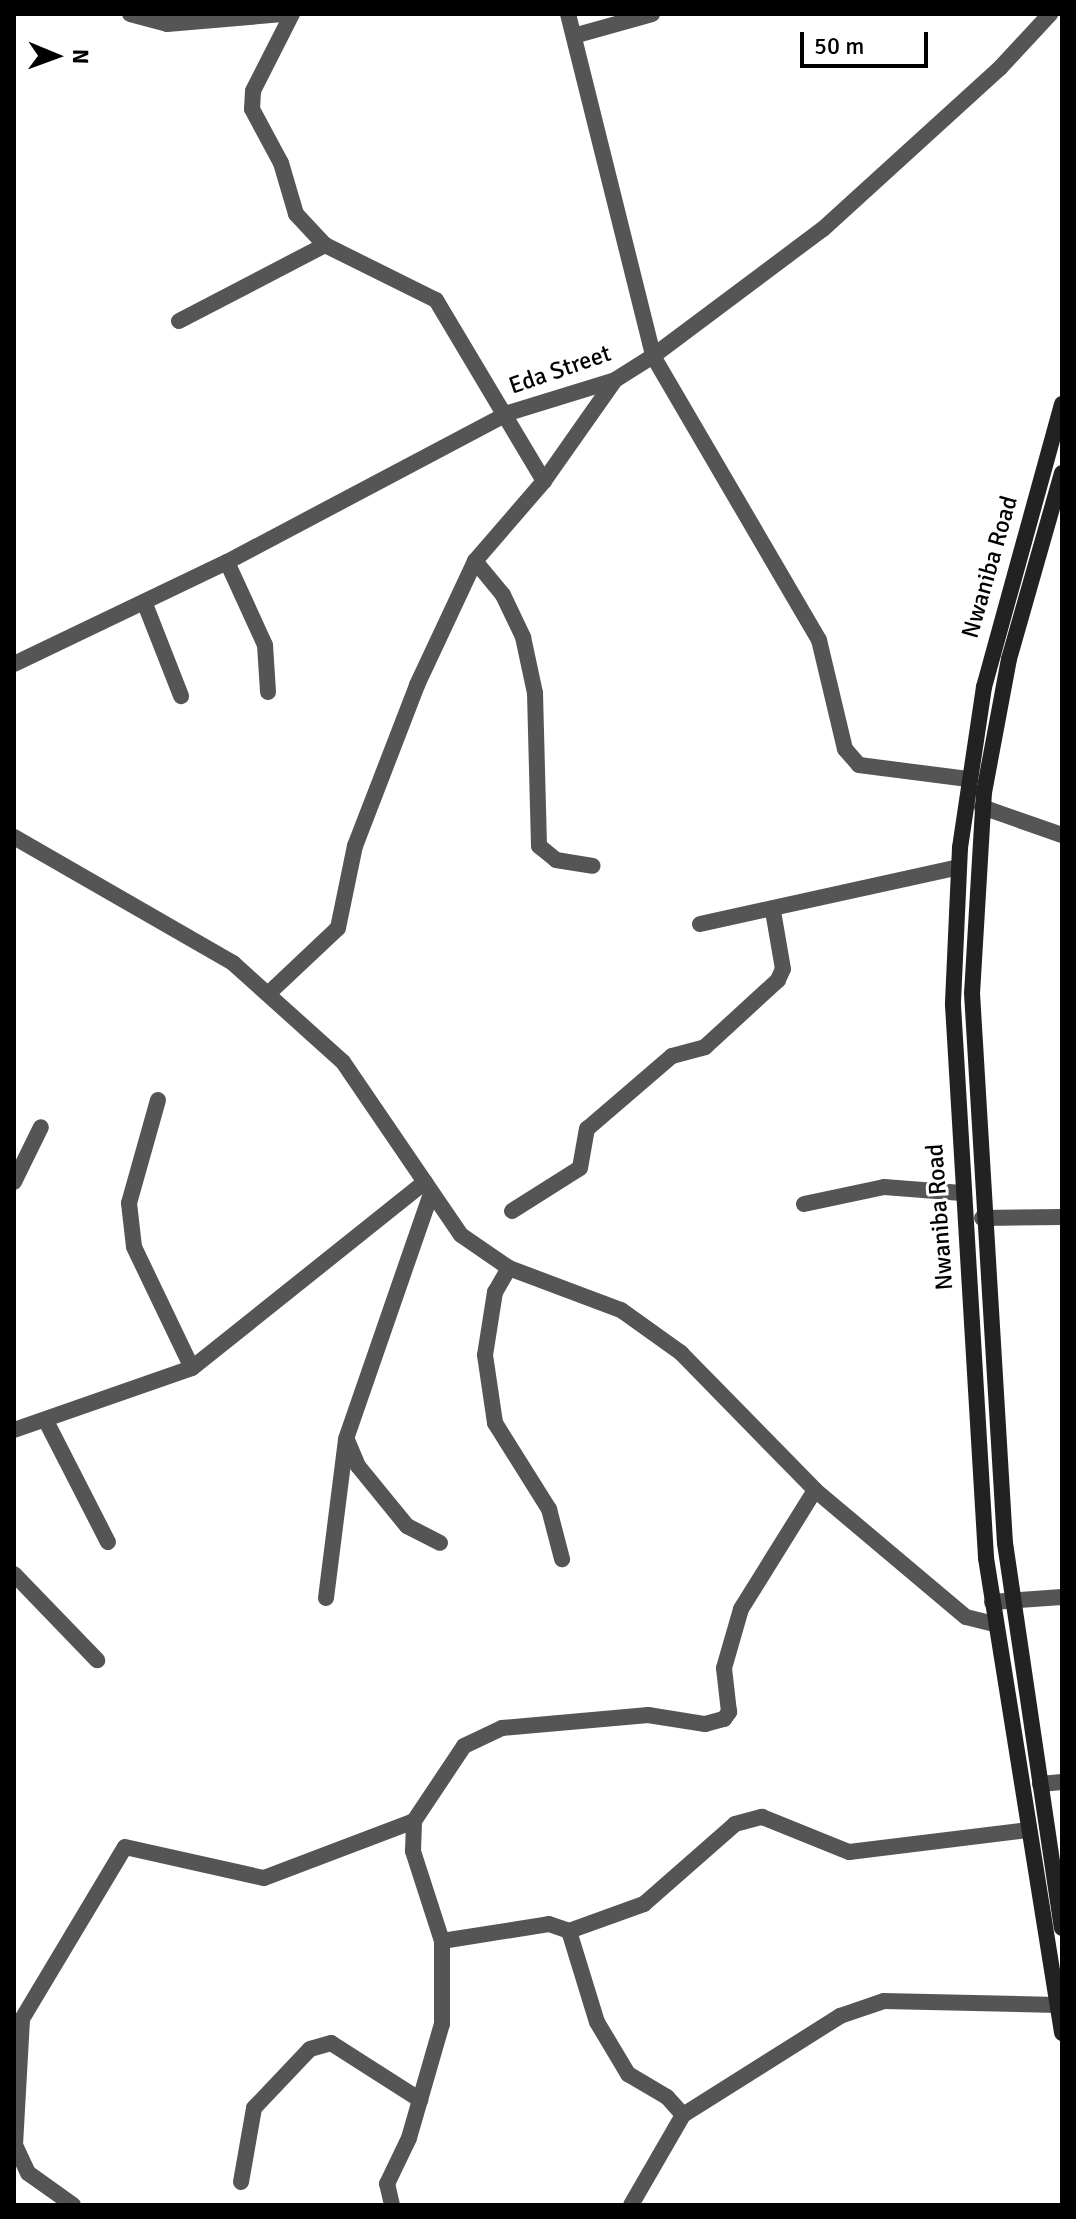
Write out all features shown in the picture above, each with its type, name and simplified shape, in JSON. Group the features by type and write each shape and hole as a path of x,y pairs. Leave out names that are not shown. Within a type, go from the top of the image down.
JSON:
{"main road":[{"name":"Nwaniba Road","path":"1062,404 995,636 968,779 959,867 953,1005 962,1193 994,1624 1062,2033"},
{"path":"1062,473 1009,659 982,807 972,993 982,1218 1010,1600 1062,1928"}],"street":[{"path":"130,14 167,24 283,14"},
{"path":"292,14 253,91 252,109 281,163 296,214 325,245 436,300 508,413 544,481"},
{"path":"568,14 577,35 609,194 653,356 819,640 845,749 859,765 968,779"},
{"path":"577,35 652,14"},
{"name":"Eda Street","path":"14,664 145,604 508,413 615,380 653,356 823,229 1000,68 1050,14"},
{"path":"179,321 325,245"},
{"path":"268,994 338,928 355,846 417,685 475,561 544,481 615,380"},
{"path":"475,561 503,595 523,637 535,693 539,846 556,860 593,866"},
{"path":"227,562 265,645 268,692"},
{"path":"145,604 181,696"},
{"path":"982,807 1062,835"},
{"path":"14,837 233,963 343,1062 461,1235 509,1268 621,1310 681,1353 815,1490 966,1617 994,1624"},
{"path":"700,924 773,911 959,867"},
{"path":"512,1211 580,1168 587,1129 672,1056 705,1047 778,980 783,969 773,911"},
{"path":"158,1100 129,1203 130,1218 134,1247 192,1368"},
{"path":"14,1182 41,1127"},
{"path":"804,1204 884,1187 962,1193"},
{"path":"14,1430 192,1368 428,1188"},
{"path":"326,1598 346,1439 428,1188"},
{"path":"982,1218 1062,1217"},
{"path":"509,1268 495,1292 485,1355 495,1423 549,1509 562,1559"},
{"path":"46,1421 108,1542"},
{"path":"346,1439 358,1466 407,1526 440,1543"},
{"path":"392,2205 387,2184 420,2100 442,2024 442,1941 413,1851 414,1821 464,1746 502,1728 648,1715 705,1724 724,1719 729,1712 724,1668 741,1609 815,1490"},
{"path":"14,1574 97,1660"},
{"path":"992,1602 1062,1597"},
{"path":"1040,1784 1062,1782"},
{"path":"442,1941 549,1924 569,1931 644,1904 735,1824 762,1817 849,1852 1028,1830"},
{"path":"73,2205 28,2173 15,2145 22,2019 125,1847 264,1878 414,1821"},
{"path":"569,1931 597,2022 628,2074 667,2097 683,2115"},
{"path":"631,2205 683,2115 840,2016 884,2001 1058,2005"},
{"path":"241,2182 254,2108 310,2049 331,2043 420,2100"}]}
